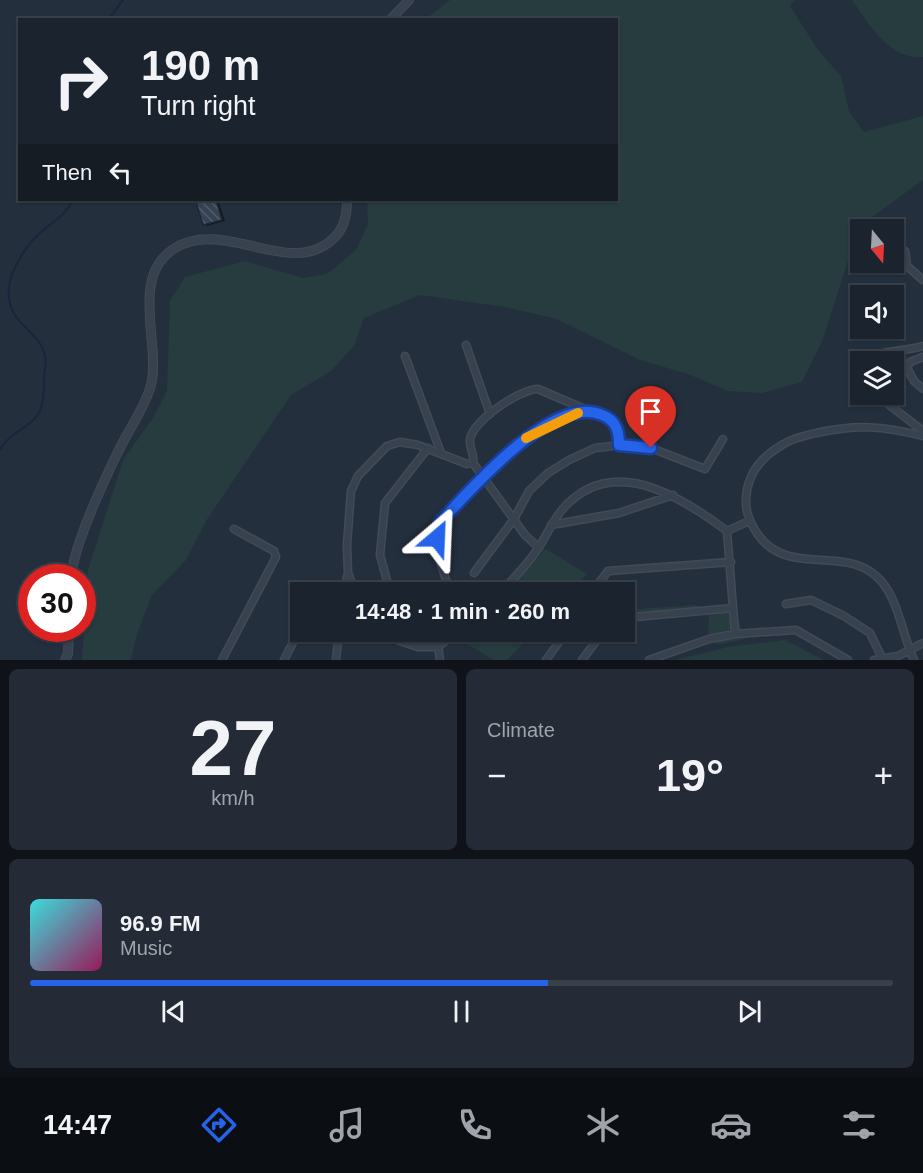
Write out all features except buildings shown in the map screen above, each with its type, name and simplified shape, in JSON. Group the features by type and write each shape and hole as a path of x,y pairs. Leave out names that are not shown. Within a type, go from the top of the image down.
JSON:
{"street":[{"path":"392,18 409,0"},
{"path":"72,564 120,449 148,396 153,374 151,295 153,276 158,265 175,248 198,239 235,242 298,254 312,253 324,248 339,233 347,214 347,201"},
{"path":"905,251 908,266 923,280"},
{"path":"466,345 490,414"},
{"path":"904,352 923,346"},
{"path":"405,356 441,453"},
{"path":"923,357 910,362 907,368 914,381 923,389"},
{"path":"538,548 473,463 470,441 472,432 507,400 531,389 608,417 614,422 619,433 619,445"},
{"path":"889,405 923,431"},
{"path":"447,582 437,552 440,522 483,477 531,435 587,410"},
{"path":"914,660 893,599 877,576 851,562 793,559 779,554 765,544 749,521 746,500 755,468 766,455 784,443 839,428 869,425 923,436"},
{"path":"474,573 514,519 529,491 548,472 595,448 619,445 651,448 705,469 723,439"},
{"path":"346,582 351,491 358,476 387,446 400,442 428,448 473,463"},
{"path":"387,582 380,555 385,503 428,448"},
{"path":"509,582 538,548 551,525 575,497 594,486 623,482 643,484 673,495 727,531 735,634"},
{"path":"551,525 619,513 673,495"},
{"path":"727,531 749,521"},
{"path":"222,660 276,557 274,551 234,529"},
{"path":"600,582 608,571 731,562"},
{"path":"348,573 351,582"},
{"path":"786,604 811,600 844,616 870,633 882,658"},
{"path":"635,617 733,608"},
{"path":"649,660 709,639 735,634 796,630 848,660"},
{"path":"65,660 67,642"},
{"path":"284,660 293,642"},
{"path":"336,660 338,642"},
{"path":"403,642 418,647 438,647 444,642"},
{"path":"546,660 559,642"},
{"path":"582,660 596,642"},
{"path":"874,660 898,656 923,642"},
{"path":"438,647 440,660"}],"green space":[{"path":"450,0 795,0 790,6 818,50 841,76 849,111 864,132 923,116 923,180 869,219 850,219 850,254 823,339 802,382 762,393 728,391 688,374 640,360 557,319 505,307 420,295 364,318 354,346 331,371 291,395 206,521 186,560 152,595 137,634 131,660 82,660 83,642 96,642 96,564 90,564 123,460 153,418 167,391 170,301 185,277 245,261 303,278 327,274 356,250 368,224 367,201 618,201 618,18 427,18"},
{"path":"852,0 923,0 923,57 900,53 890,47 881,39"},
{"path":"546,549 587,574 579,582 515,582"},
{"path":"697,605 699,615 635,621 635,609"},
{"path":"735,609 745,639 717,645 708,633 709,613"},
{"path":"785,640 824,660 675,660 728,647"},
{"path":"463,642 524,642 507,660 494,660"}],"waterway":[{"path":"110,18 123,0"},
{"path":"0,450 9,438 38,415 42,405 46,361 39,342 21,323 11,308 10,280 20,257 30,243 63,214 72,201"}],"slow traffic":[{"path":"526,438 552,423 578,413"}],"route":[{"path":"437,538 440,522 513,448 531,435 565,417 587,410 599,413 614,422 619,433 619,445 631,444 651,448"}]}
